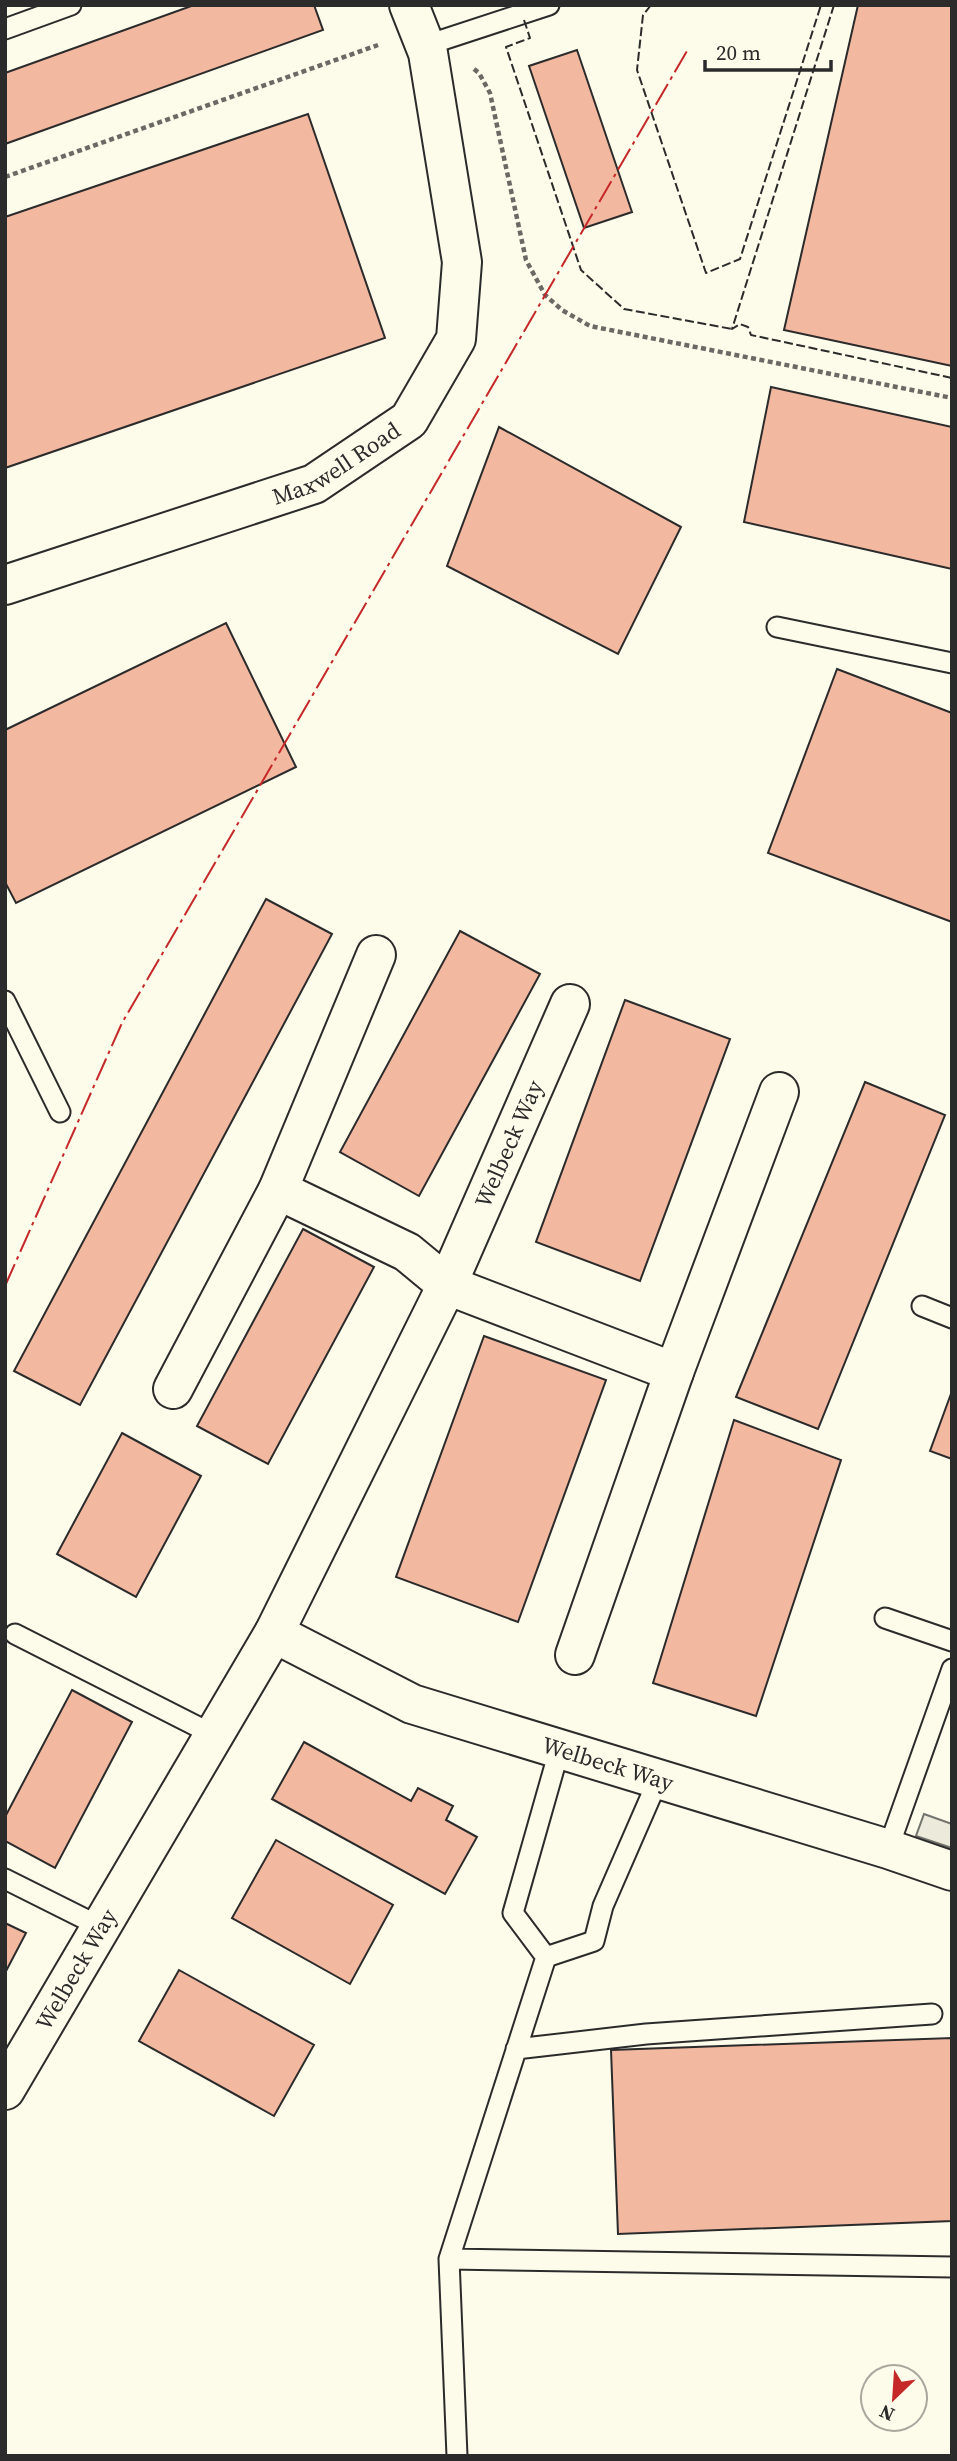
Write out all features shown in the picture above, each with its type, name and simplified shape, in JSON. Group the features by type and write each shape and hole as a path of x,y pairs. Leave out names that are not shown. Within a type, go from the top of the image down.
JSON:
{"street":[{"name":"Maxwell Road","path":"5,585 314,484 409,421 456,339 462,262 428,53 409,5"},
{"path":"173,1389 278,1190 376,955"},
{"name":"Welbeck Way","path":"5,2090 274,1633 447,1285 570,1004"},
{"path":"575,1656 674,1372 779,1093"},
{"path":"278,1190 407,1252 447,1285 674,1372"},
{"name":"Welbeck Way","path":"274,1633 412,1704 559,1751 888,1849 952,1871"}],"lane":[{"path":"5,29 71,5"},
{"path":"424,46 550,5"},
{"path":"777,627 952,663"},
{"path":"5,1001 60,1112"},
{"path":"922,1307 952,1318"},
{"path":"885,1618 952,1641"},
{"path":"15,1634 214,1735"},
{"path":"888,1849 952,1668"},
{"path":"546,1957 513,1913 559,1751"},
{"path":"546,1957 594,1941 603,1906 658,1780"},
{"path":"5,1879 101,1927"},
{"path":"457,2456 449,2259 546,1957"},
{"path":"516,2049 646,2034 932,2014"},
{"path":"449,2259 952,2267"}],"path":[{"path":"5,177 378,45"},
{"path":"471,68 479,73 490,93 526,260 545,295 562,310 590,326 952,398"}],"shaded area":[{"path":"924,1814 952,1824 952,1848 916,1836"}],"building":[{"path":"194,5 314,5 323,30 5,144 5,73"},
{"path":"858,5 952,5 952,366 784,330"},
{"path":"577,50 632,212 584,228 529,66"},
{"path":"308,114 385,338 5,468 5,217"},
{"path":"771,387 952,427 952,569 744,522"},
{"path":"499,427 681,527 618,654 447,566"},
{"path":"226,623 296,767 16,903 5,882 5,730"},
{"path":"837,669 952,713 952,922 768,853"},
{"path":"266,899 332,934 80,1405 14,1371"},
{"path":"460,931 540,974 419,1196 340,1152"},
{"path":"625,1000 730,1039 640,1281 536,1242"},
{"path":"865,1082 945,1115 818,1429 736,1397"},
{"path":"303,1229 374,1267 268,1464 197,1426"},
{"path":"484,1336 606,1380 518,1622 396,1577"},
{"path":"952,1391 952,1459 930,1451"},
{"path":"734,1420 841,1460 756,1716 653,1683"},
{"path":"122,1433 201,1476 136,1597 57,1554"},
{"path":"72,1690 132,1722 55,1868 5,1841 5,1817"},
{"path":"304,1742 411,1801 418,1788 453,1806 446,1820 477,1837 445,1894 272,1799"},
{"path":"276,1840 393,1905 350,1984 232,1918"},
{"path":"5,1923 26,1933 5,1973"},
{"path":"179,1970 314,2045 274,2116 139,2041"},
{"path":"952,2038 952,2221 618,2234 611,2050"}],"fence":[{"path":"651,5 643,15 637,70 706,273 740,259 821,5"},
{"path":"834,5 732,329 740,324 748,327 751,335 952,378"},
{"path":"524,20 530,38 506,47 581,270 624,309 732,329"}],"power":[{"path":"5,1286 122,1023 687,51"}]}
